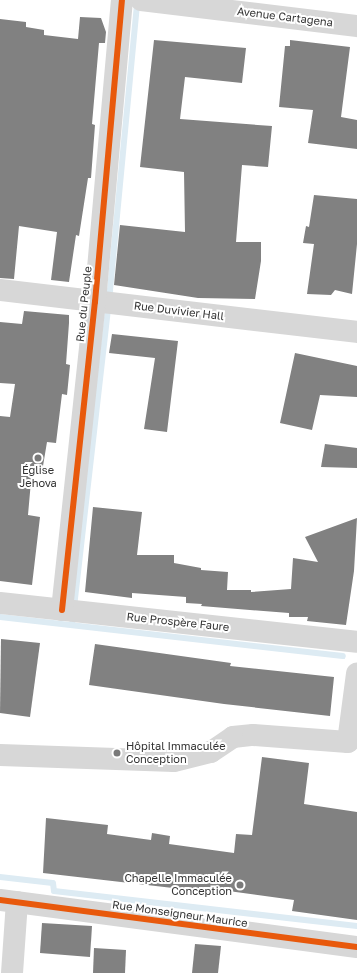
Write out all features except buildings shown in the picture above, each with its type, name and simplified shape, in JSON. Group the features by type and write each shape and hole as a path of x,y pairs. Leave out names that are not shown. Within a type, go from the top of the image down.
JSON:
{"street":[{"name":"Rue du Peuple","path":"62,610 95,302 122,0"},
{"name":"Avenue Cartagena","path":"141,0 357,26"},
{"name":"Rue Duvivier Hall","path":"0,290 357,332"},
{"name":"Rue Prospère Faure","path":"0,603 357,642"},
{"path":"0,754 174,761 211,752 232,737 253,734 348,742 357,674"},
{"path":"8,901 12,973"},
{"name":"Rue Monseigneur Maurice","path":"8,901 357,947"}],"waterway":[{"path":"72,625 110,290 137,2"},
{"path":"0,617 343,656"},
{"path":"0,877 53,883 54,891 357,926"}],"cycle path":[{"path":"62,610 95,302 122,0"},
{"path":"0,900 357,947"}],"place":[{"name":"Église Jehova","path":"38,458"},
{"name":"Hôpital Immaculée Conception","path":"117,753"},
{"name":"Chapelle Immaculée Conception","path":"240,885"}]}
